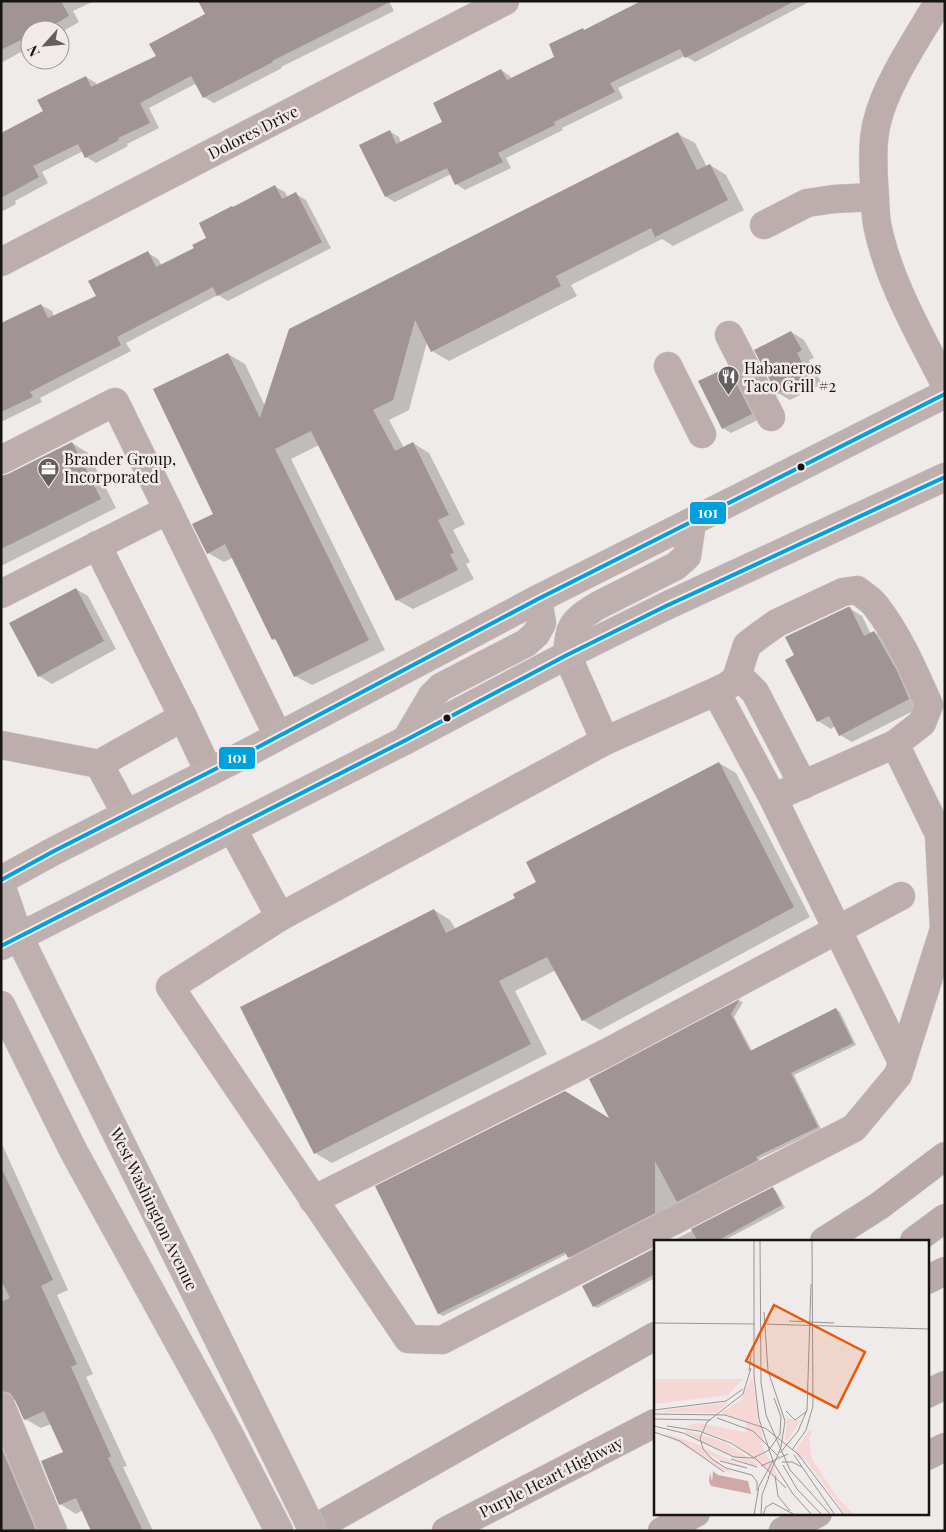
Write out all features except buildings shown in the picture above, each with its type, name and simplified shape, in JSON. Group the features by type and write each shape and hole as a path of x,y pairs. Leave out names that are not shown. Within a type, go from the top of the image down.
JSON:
{"highway":[{"path":"826,1240 879,1206 945,1156"},
{"path":"915,1240 945,1218"},
{"path":"928,1279 945,1270"},
{"path":"312,1531 654,1337"},
{"path":"928,1394 945,1385"},
{"name":"Purple Heart Highway","path":"446,1531 654,1424"},
{"path":"928,1456 945,1447"},
{"path":"928,1468 945,1461"},
{"path":"662,1531 694,1514"},
{"path":"783,1531 816,1514"}],"main road":[{"path":"1,880 538,599 945,394"},
{"path":"10,941 406,740 567,655 666,606 945,477"},
{"path":"567,655 571,631 576,622 598,606 676,566 687,556 692,522"},
{"path":"406,740 432,696 441,687 526,643 536,634 542,624 538,599"},
{"name":"West Washington Avenue","path":"1,885 10,941 283,1470 312,1531"},
{"path":"1,1006 82,1166 279,1531"}],"street":[{"name":"Dolores Drive","path":"1,262 505,1"},
{"path":"939,1 898,71 887,94 877,122 873,163 877,222 888,262 904,300 945,384"},
{"path":"764,225 807,203 875,197"},
{"path":"729,334 771,417"},
{"path":"668,366 702,434"},
{"path":"1,460 115,402 278,736"},
{"path":"1,594 168,510"},
{"path":"97,545 209,772"},
{"path":"773,798 895,744 922,723 929,705 910,664 886,620 874,604 857,590 843,592 777,623 760,635 747,645 736,679 727,686 605,741 280,917 170,987 408,1340 442,1340 854,1128 898,1076 944,929 939,834 895,744"},
{"path":"567,655 605,741"},
{"path":"736,679 746,683 755,692 803,785"},
{"path":"710,694 721,701 773,798 902,1062"},
{"path":"1,745 99,764 183,717"},
{"path":"99,764 126,814"},
{"path":"232,828 280,917"},
{"path":"313,1200 608,1052 900,896"},
{"path":"1,1406 53,1531"}],"transit line":[{"name":"101","path":"1,880 538,599 945,394"},
{"name":"101","path":"1,946 406,740 567,655 666,606 945,477"}],"place":[{"name":"Habaneros Taco Grill #2","path":"728,396"},
{"name":"Brander Group, Incorporated","path":"48,487"}]}
